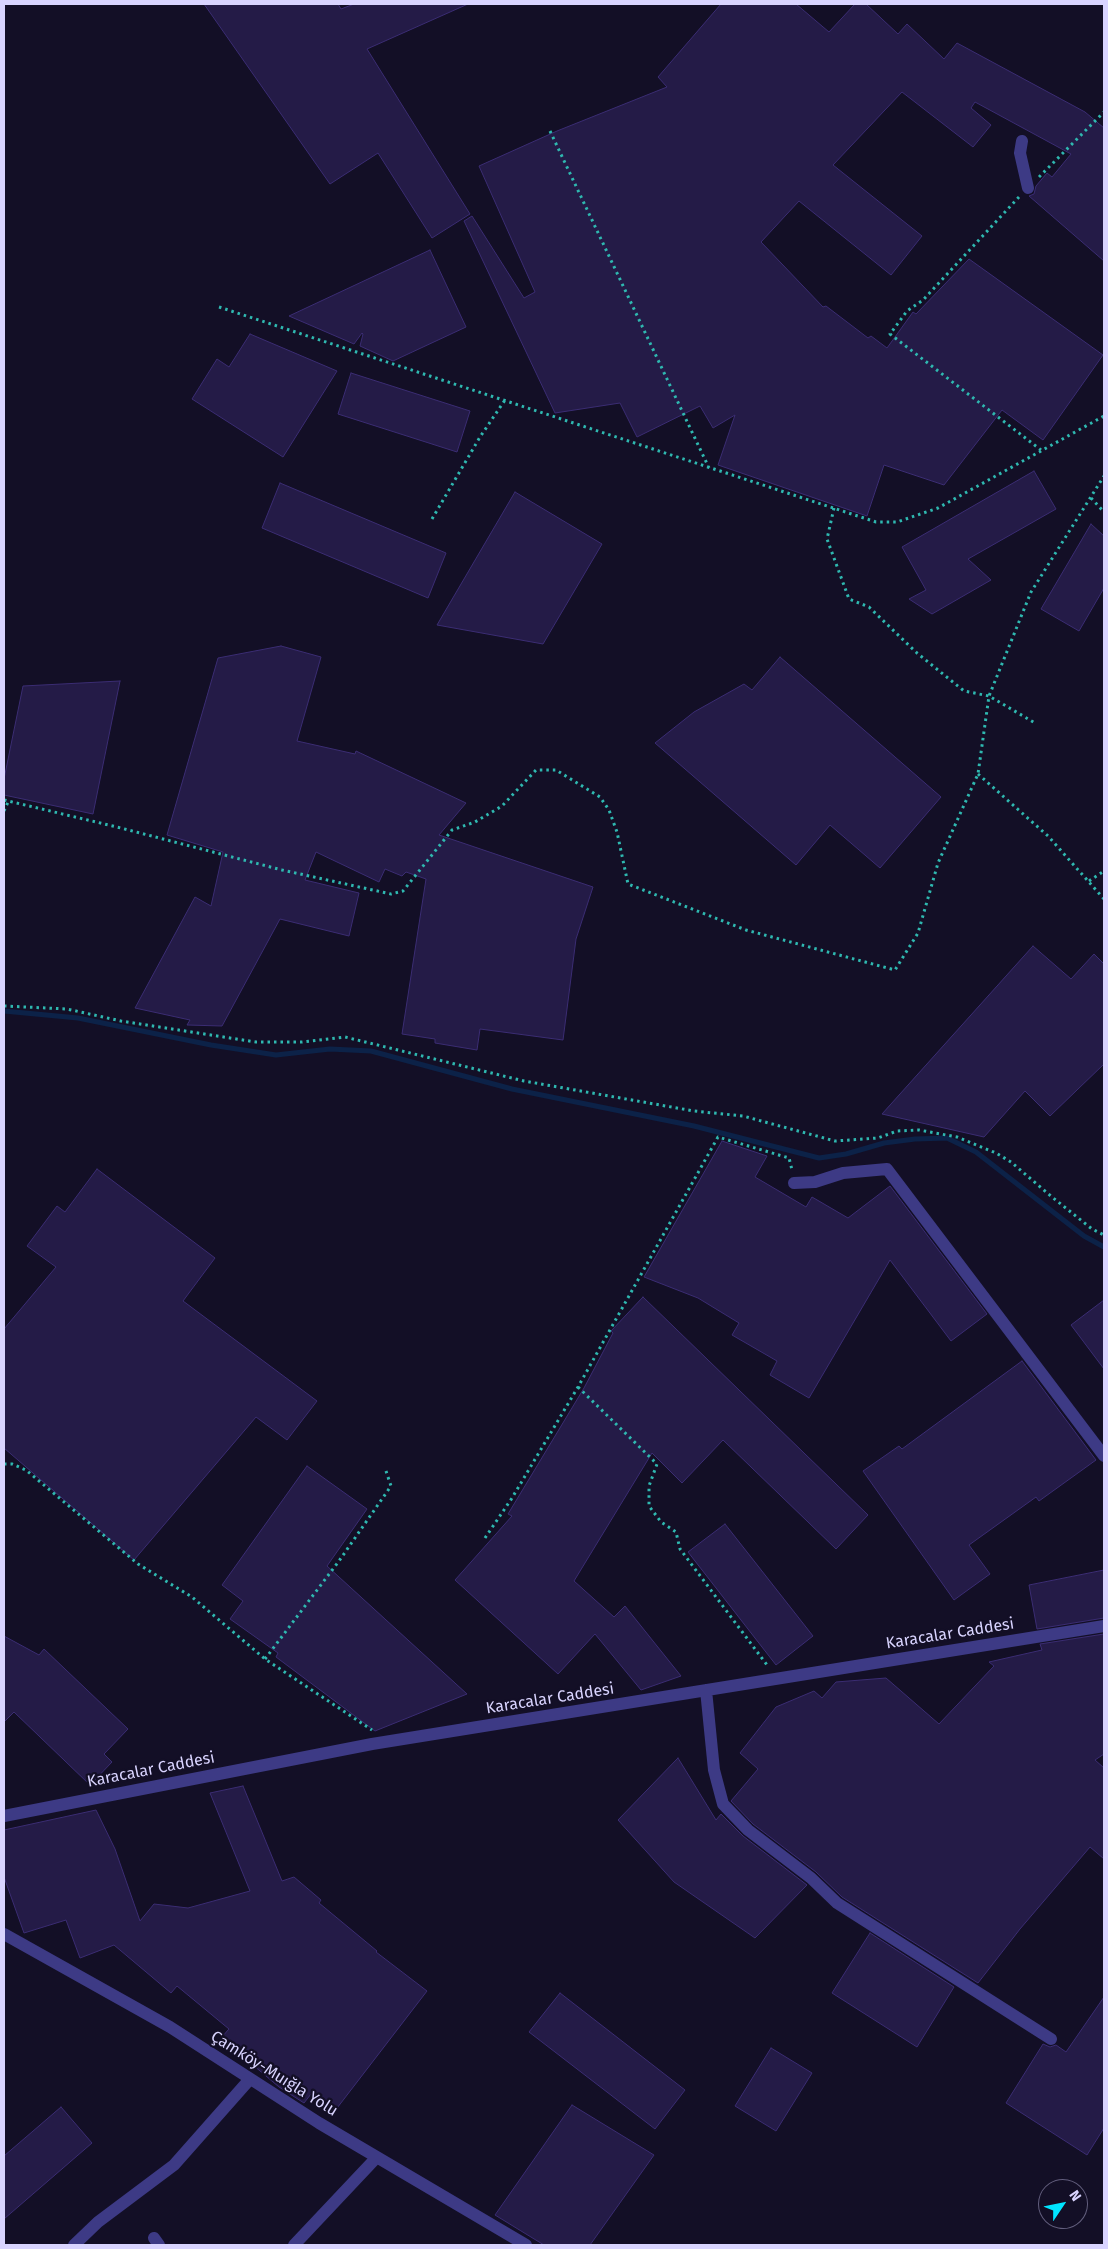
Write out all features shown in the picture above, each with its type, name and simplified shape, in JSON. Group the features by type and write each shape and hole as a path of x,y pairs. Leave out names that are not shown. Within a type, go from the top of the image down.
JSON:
{"street":[{"path":"1022,141 1020,153 1028,188"},
{"path":"794,1183 815,1182 843,1173 887,1169 1104,1456"},
{"name":"Karacalar Caddesi","path":"4,1816 389,1741 1104,1626"},
{"path":"706,1690 714,1770 723,1804 748,1830 811,1878 837,1903 1051,2039"},
{"name":"Çamköy-Muığla Yolu","path":"4,1934 170,2027 377,2157 526,2245"},
{"path":"74,2245 98,2222 174,2164 250,2079"},
{"path":"294,2245 377,2157"}],"path":[{"path":"1041,451 890,334 907,311 923,300 1028,188 1104,112"},
{"path":"550,132 710,469"},
{"path":"219,307 876,522 897,522 938,508 1104,416"},
{"path":"432,519 505,400"},
{"path":"4,811 6,801 117,827 282,870 391,894 403,891 452,830 475,822 502,806 536,770 556,770 600,796 609,810 617,832 628,884 746,930 895,970 918,933 938,863 978,774 989,696 1031,592 1104,476"},
{"path":"1091,498 1104,512"},
{"path":"834,508 827,539 849,599 869,606 935,669 964,691 989,696 1035,723"},
{"path":"978,774 1048,836 1104,899"},
{"path":"1089,880 1104,872"},
{"path":"4,1006 67,1010 121,1021 256,1042 302,1042 345,1038 524,1081 694,1111 743,1116 835,1141 878,1138 897,1131 920,1130 957,1136 1012,1162 1052,1197 1092,1229 1104,1236"},
{"path":"485,1538 512,1498 578,1386 718,1136 789,1158 794,1183"},
{"path":"578,1386 657,1464 649,1486 649,1506 661,1522 676,1532 680,1548 777,1678"},
{"path":"4,1464 12,1464 26,1470 138,1564 192,1597 265,1659 389,1741"},
{"path":"265,1659 339,1561 391,1486 386,1470"}],"building":[{"path":"204,4 338,4 341,9 354,4 468,4 367,49 470,214 432,238 378,153 330,184"},
{"path":"721,4 796,4 829,32 855,4 866,4 898,34 907,24 944,59 957,43 1085,112 1104,128 1104,261 1029,196 1034,194 1036,186 1047,173 1052,177 1071,154 975,102 971,108 991,125 973,147 902,92 833,165 922,236 891,275 799,201 761,242 823,307 826,306 868,338 871,336 887,348 913,312 916,314 969,259 1103,355 1043,440 1002,410 944,485 884,465 867,516 718,465 735,415 713,428 700,406 637,437 620,403 555,413 464,221 472,216 524,298 535,292 479,166 557,131 667,87 658,77"},
{"path":"430,250 466,327 393,361 360,346 362,333 354,344 289,316"},
{"path":"250,334 337,371 283,457 192,399 217,359 229,367"},
{"path":"351,373 470,411 457,452 338,414"},
{"path":"1034,471 1056,509 968,559 991,580 932,614 909,599 926,590 902,547"},
{"path":"280,483 446,553 428,598 262,528"},
{"path":"515,492 602,544 543,644 437,625"},
{"path":"1091,524 1104,536 1104,588 1079,631 1041,609"},
{"path":"281,646 321,657 297,741 355,754 356,751 466,803 439,835 593,887 576,939 563,1040 480,1029 477,1050 435,1043 435,1039 402,1034 426,879 406,872 402,876 385,869 379,882 316,852 305,880 359,893 349,936 280,919 222,1026 187,1025 190,1020 135,1008 195,897 211,906 223,852 167,835 218,658"},
{"path":"780,657 941,797 880,868 830,825 796,865 655,743 694,712 744,684 752,690"},
{"path":"120,681 93,814 4,795 4,779 23,686"},
{"path":"1033,946 1071,979 1094,954 1104,964 1104,1064 1050,1116 1025,1091 984,1137 882,1114"},
{"path":"722,1141 767,1156 755,1177 806,1207 812,1197 848,1218 890,1186 987,1314 951,1341 890,1260 809,1398 770,1375 777,1361 732,1335 739,1323 698,1298 644,1277"},
{"path":"97,1169 215,1258 183,1301 317,1401 287,1440 256,1417 134,1560 4,1448 4,1329 56,1267 27,1246 57,1206 65,1212"},
{"path":"643,1297 868,1515 836,1549 723,1440 682,1483 652,1453 574,1581 614,1617 625,1606 681,1676 641,1690 595,1634 558,1674 455,1580 512,1516 508,1514 584,1388 613,1333 611,1331"},
{"path":"1104,1300 1104,1369 1071,1325"},
{"path":"1022,1361 1096,1460 1039,1501 1036,1497 969,1545 990,1574 954,1600 863,1471 899,1446 902,1449"},
{"path":"307,1466 367,1509 327,1566 467,1694 375,1731 276,1657 278,1653 230,1619 243,1601 222,1585"},
{"path":"725,1524 813,1636 776,1665 688,1552"},
{"path":"1104,1570 1104,1618 1037,1629 1029,1585"},
{"path":"1104,1634 1104,1754 1095,1760 1104,1768 1104,1859 1090,1847 1020,1929 978,1983 842,1897 816,1872 753,1824 731,1801 758,1769 740,1753 776,1707 814,1691 822,1698 836,1682 886,1678 939,1724 994,1666 989,1662 1042,1650 1040,1644"},
{"path":"4,1636 39,1655 44,1649 128,1729 104,1754 112,1762 90,1785 14,1712 4,1722"},
{"path":"678,1758 716,1820 721,1814 743,1836 807,1885 755,1938 674,1882 618,1820"},
{"path":"243,1786 282,1881 294,1877 321,1900 319,1903 376,1952 427,1991 334,2112 311,2094 304,2103 279,2087 221,2038 229,2029 177,1986 171,1993 114,1945 80,1958 66,1920 24,1933 4,1877 4,1830 96,1810 115,1849 140,1921 154,1904 188,1908 250,1891 210,1793"},
{"path":"870,1933 954,1987 917,2047 832,1993"},
{"path":"560,1993 685,2090 655,2129 529,2032"},
{"path":"1104,1997 1104,2128 1087,2155 1006,2103 1043,2044 1050,2047 1056,2045 1066,2052"},
{"path":"771,2048 812,2073 776,2131 735,2106"},
{"path":"572,2105 654,2155 590,2245 544,2245 495,2215"},
{"path":"61,2107 92,2143 4,2219 4,2156"}],"waterway":[{"path":"4,1011 78,1018 211,1045 276,1055 330,1049 371,1051 512,1089 694,1126 819,1158 846,1154 884,1143 915,1139 947,1138 976,1152 1084,1236 1104,1247"}]}
